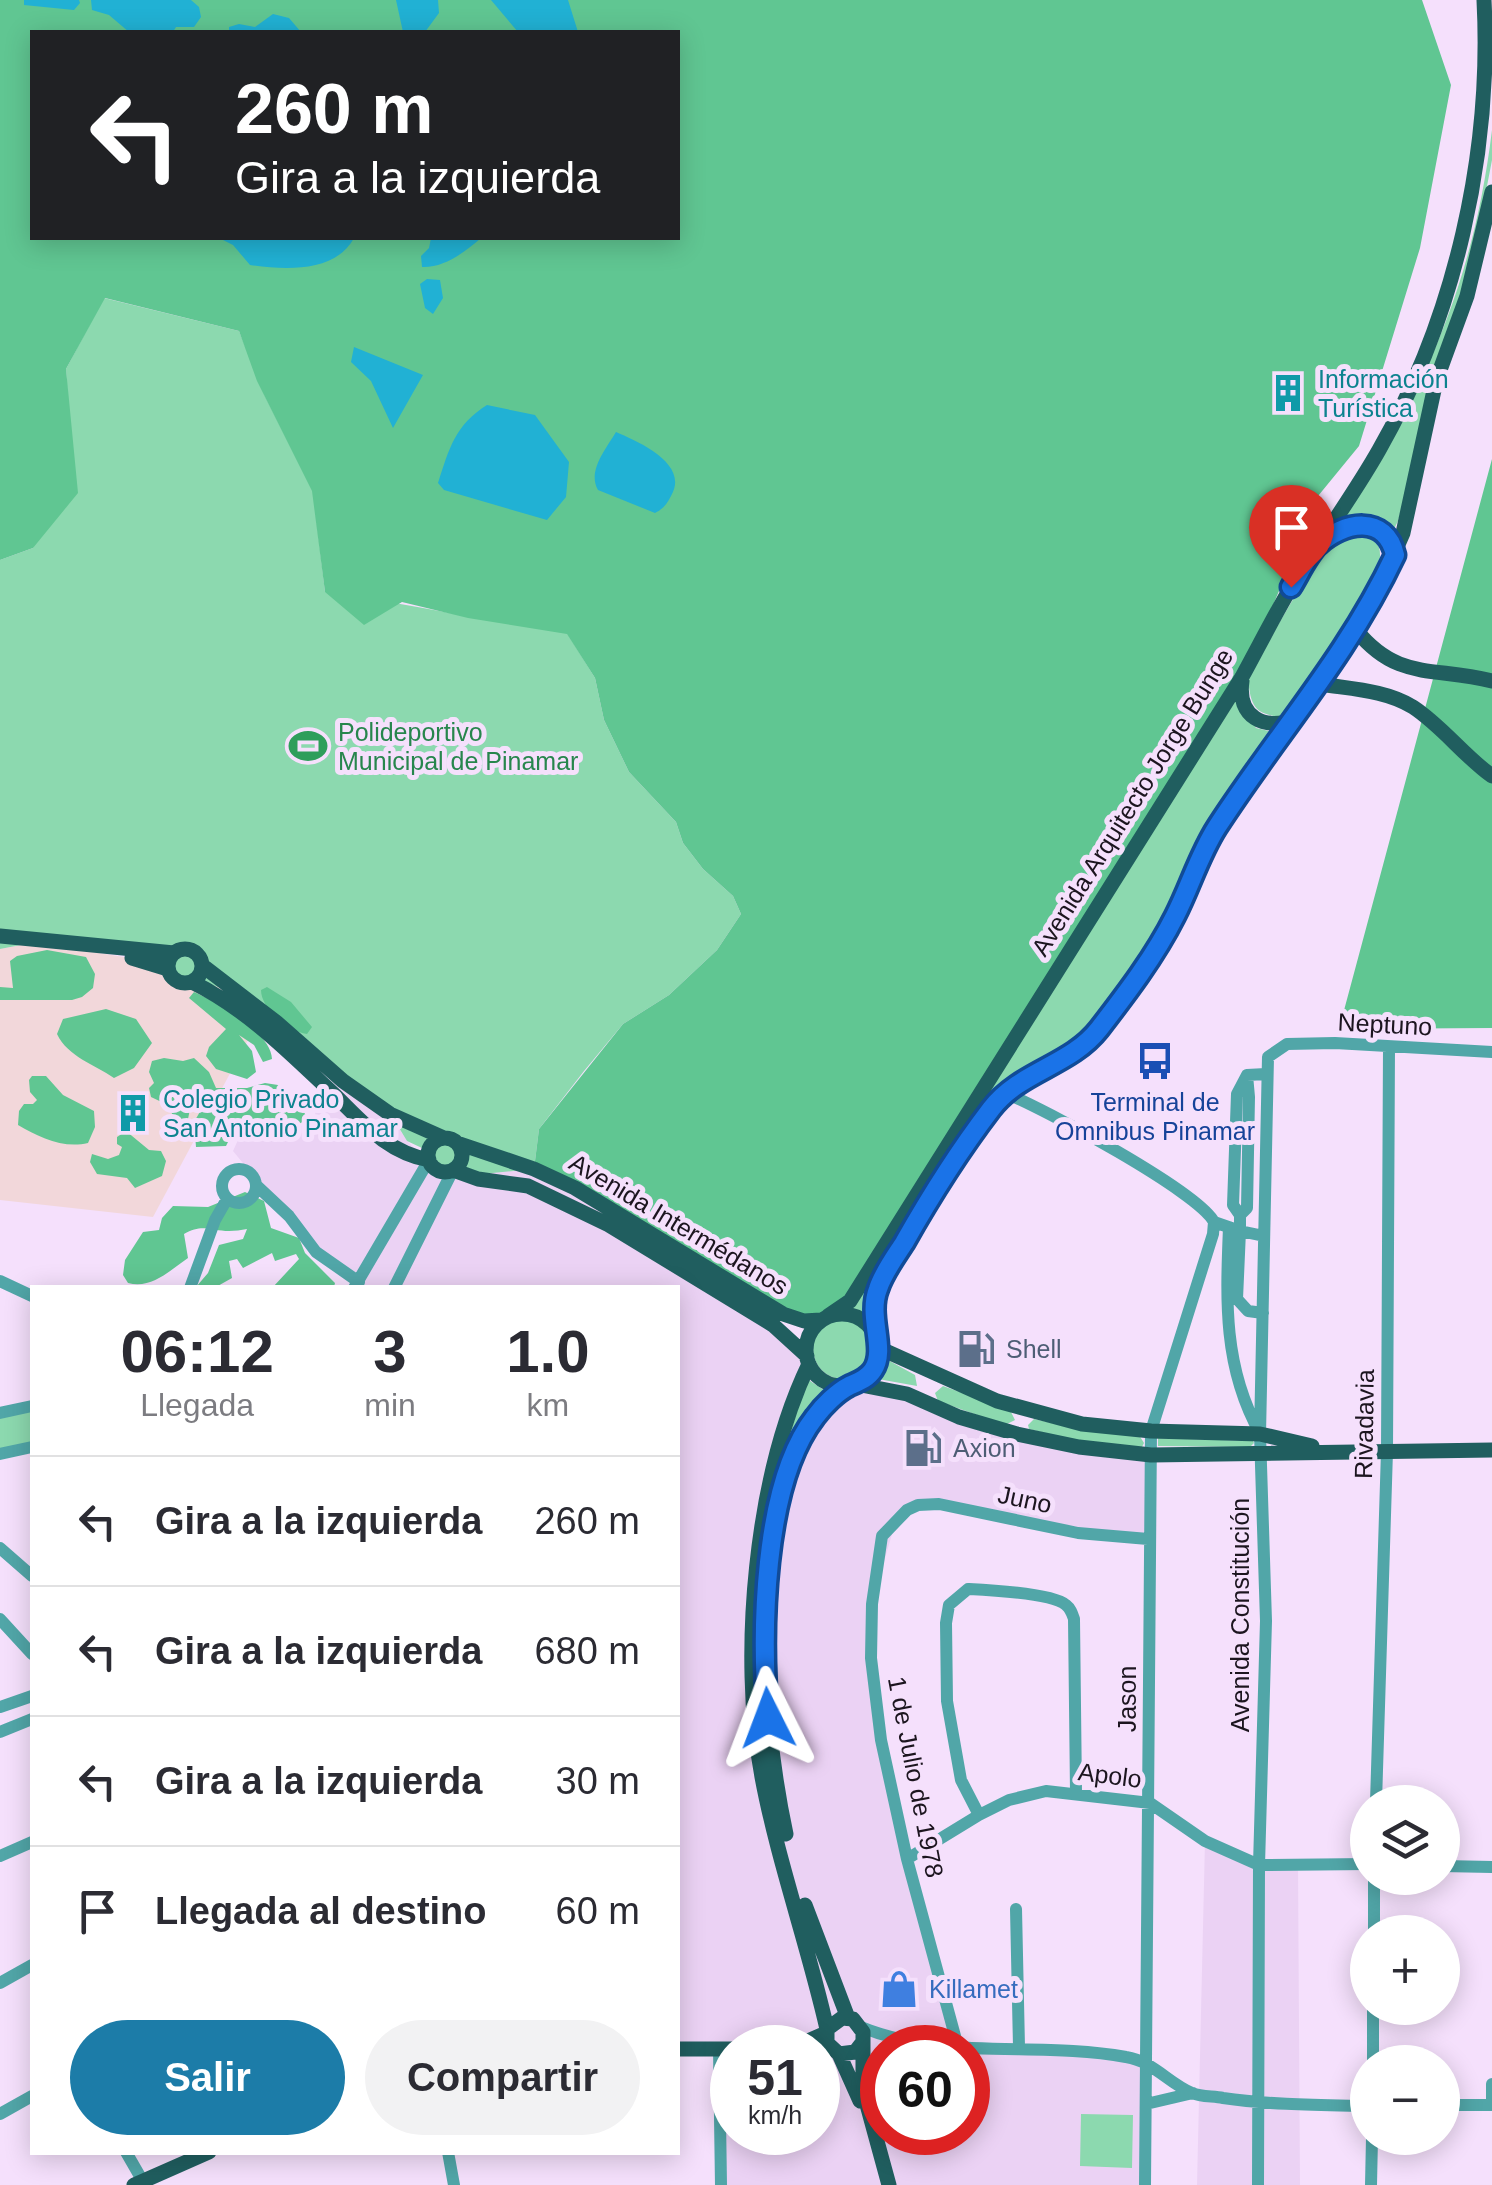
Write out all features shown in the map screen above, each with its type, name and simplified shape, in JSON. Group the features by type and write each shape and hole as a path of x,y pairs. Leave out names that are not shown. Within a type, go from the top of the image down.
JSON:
{"main road":[{"name":"Avenida Arquitecto Jorge Bunge","path":"825,1318 850,1301 1242,677 1291,587 1378,452 1440,328 1467,236 1479,175 1487,104 1484,0"},
{"path":"860,2060 857,2029 808,1915 772,1773 763,1621 768,1565 789,1471 816,1415 874,1370 879,1348 873,1311 878,1288 924,1207 1005,1092 1078,1051 1096,1032 1162,940 1217,828 1356,630 1395,555 1436,381 1467,296 1492,192"},
{"path":"1318,546 1349,527 1362,524 1384,532 1395,555"},
{"path":"1356,630 1369,646 1397,666 1492,681"},
{"path":"1242,677 1240,694 1247,711 1261,722 1279,725 1296,719"},
{"path":"1320,684 1364,690 1415,708 1492,776"},
{"path":"0,936 171,961"},
{"path":"0,948 26,944 71,946 148,961 171,961"},
{"path":"171,961 180,949 194,951 202,966 192,982"},
{"path":"171,961 180,982 192,982 250,1018 373,1134 408,1156 430,1160 440,1171 452,1170 478,1179 528,1186 609,1226 773,1325 826,1382 908,1394 960,1417 1079,1447 1151,1454 1492,1450"},
{"name":"Avenida Intermédanos","path":"202,966 276,1022 343,1081 390,1114 575,1188 783,1314 804,1322 825,1318"},
{"path":"430,1160 431,1146 450,1140 462,1156 452,1170"},
{"path":"825,2025 761,1774 754,1688 754,1578 786,1424 808,1360 808,1336 825,1318 849,1314 874,1331"},
{"path":"879,1348 930,1373 1024,1409 1082,1424 1151,1432 1260,1434 1330,1451"},
{"path":"920,1399 930,1373"},
{"path":"1017,1434 1024,1409"},
{"path":"832,2025 836,2020 857,2029"},
{"path":"840,2051 855,2052 857,2029"},
{"path":"680,2049 710,2049"},
{"path":"840,2069 860,2106"},
{"path":"141,2183 202,2155"},
{"path":"880,2155 889,2185"}],"street":[{"name":"Neptuno","path":"1277,1049 1287,1044 1335,1043 1492,1052"},
{"name":"Rivadavia","path":"1377,1785 1387,1452 1389,1047"},
{"name":"Avenida Constitución","path":"1258,2185 1259,1864 1266,1621 1260,1434 1266,1074 1268,1057 1277,1049"},
{"path":"1260,1434 1246,1407 1226,1316 1234,1229 1240,1215 1232,1205 1237,1094 1246,1075 1266,1074"},
{"path":"1005,1092 1188,1196 1208,1211 1214,1222 1264,1236"},
{"path":"257,1186 249,1200 238,1204 227,1199 222,1184 232,1170 249,1171 257,1186 289,1216 316,1252 357,1285 430,1160"},
{"path":"395,1285 452,1170"},
{"path":"191,1285 227,1199"},
{"name":"Jason","path":"1145,2185 1151,1432 1214,1234 1214,1222"},
{"path":"1234,1229 1237,1299 1248,1311 1263,1313"},
{"path":"0,1281 30,1295"},
{"path":"0,1413 30,1406"},
{"path":"0,1454 30,1446"},
{"name":"Juno","path":"897,1517 918,1505 939,1504 1078,1533 1148,1540"},
{"name":"1 de Julio de 1978","path":"897,1517 882,1536 877,1560 871,1658 881,1740 907,1859 952,2025"},
{"path":"0,1548 30,1574"},
{"path":"979,1814 961,1780 948,1701 949,1605 968,1589 1006,1591 1062,1602 1070,1608 1074,1619 1076,1792"},
{"path":"0,1619 30,1652"},
{"path":"0,1707 30,1697"},
{"path":"0,1732 30,1720"},
{"name":"Apolo","path":"907,1859 979,1814 1030,1793 1076,1792 1150,1802 1206,1841 1259,1864 1350,1864"},
{"path":"0,1856 30,1843"},
{"path":"1460,1866 1492,1866"},
{"path":"1016,1909 1020,2047"},
{"path":"0,1983 30,1966"},
{"path":"990,2047 1127,2056 1146,2062 1193,2093"},
{"path":"1460,2106 1492,2106 1492,2084"},
{"path":"1146,2104 1193,2093 1260,2103 1350,2106"},
{"path":"0,2114 30,2097"},
{"path":"127,2155 141,2183"},
{"path":"449,2155 454,2185"},
{"path":"721,2185 722,2155"},
{"path":"1371,2185 1372,2155"}],"shaded area":[{"path":"26,944 148,961 222,983 263,1012 153,1217 0,1200 0,949"},
{"path":"343,1081 390,1114 407,1141 435,1168 534,1169 735,1286 826,1382 837,1386 856,1384 1017,1434 1151,1455 1148,1539 939,1504 897,1517 872,1603 873,1693 952,2025 860,2025 860,2155 990,2155 990,2049 1146,2062 1144,2185 721,2185 721,2155 840,2155 840,2025 710,2025 710,2050 680,2049 680,1285 357,1285 316,1252 233,1151 243,1129 307,1126 315,1118 316,1098 326,1084"},
{"path":"1205,1841 1259,1865 1298,1864 1300,2185 1197,2185"}],"green space":[{"path":"0,0 1422,0 1451,85 1420,248 1359,446 1291,529 1282,584 1242,677 850,1301 804,1321 534,1169 539,1129 623,1024 669,995 717,950 741,914 733,896 703,869 683,843 676,822 629,772 604,720 595,678 567,634 468,618 402,602 364,625 325,592 312,491 257,381 239,331 105,298 66,369 78,493 33,548 0,560"},
{"path":"1492,130 1492,160 1477,238 1398,521 1394,529 1371,515 1343,519 1398,425 1441,333 1472,238"},
{"name":"Polideportivo Municipal de Pinamar","path":"104,298 239,331 265,396 313,491 325,592 567,633 595,678 604,720 629,772 676,822 683,843 703,869 733,896 741,914 717,950 669,995 623,1024 539,1129 534,1169 482,1174 435,1168 422,1148 407,1141 390,1113 243,996 196,979 180,982 123,952 26,944 0,949 0,560 33,548 69,418 66,369"},
{"path":"1492,459 1492,1028 1339,1029"},
{"path":"1363,531 1378,543 1379,564 1371,591 1355,620 1287,717 1261,712 1250,695 1248,676 1322,550 1349,533"},
{"path":"1236,698 1256,728 1277,733 1170,914 1078,1041 1013,1078 999,1092 901,1236 869,1320 848,1309"},
{"path":"47,950 86,957 95,974 93,988 72,1000 0,1000 0,987 13,988 10,961"},
{"path":"267,987 291,1002 312,1027 307,1034 292,1029 271,1012 262,997 261,990"},
{"path":"194,992 229,1010 253,1029 263,1039 272,1059 263,1062 254,1045 239,1035 252,1051 256,1072 247,1079 216,1069 206,1056 226,1029 189,998"},
{"path":"106,1009 136,1019 152,1043 134,1068 114,1078 75,1054 57,1034 63,1019"},
{"path":"194,1058 209,1072 216,1088 278,1085 298,1102 308,1119 284,1132 251,1135 242,1123 236,1126 226,1146 196,1147 194,1122 205,1103 202,1097 191,1104 188,1119 181,1120 172,1114 170,1106 151,1097 152,1061"},
{"path":"32,1076 46,1076 63,1095 94,1111 95,1127 88,1143 60,1143 18,1125 24,1104 37,1100 30,1092"},
{"path":"126,1131 149,1150 161,1151 166,1161 162,1176 135,1188 127,1178 97,1174 90,1162 92,1154 108,1159 119,1155 122,1147 117,1144 117,1137"},
{"path":"245,1192 264,1201 271,1228 299,1238 305,1253 334,1285 275,1285 299,1259 296,1254 275,1261 272,1253 243,1268 237,1259 229,1261 232,1278 220,1285 198,1285 208,1273 219,1245 243,1239 247,1229 202,1228 184,1234 188,1258 153,1281 128,1283 123,1275 125,1260 143,1232 159,1230 162,1218 173,1206 208,1207"},
{"path":"843,1319 864,1328 873,1349 864,1370 843,1379 822,1370 813,1349 822,1328"},
{"path":"886,1359 915,1375 917,1386 878,1379"},
{"path":"807,1379 830,1394 809,1412 789,1448 786,1447"},
{"path":"943,1386 1010,1410 1015,1420 1005,1425 938,1401 935,1393"},
{"path":"30,1405 30,1447 0,1454 0,1412"},
{"path":"1034,1419 1088,1431 1139,1435 1144,1443 1142,1447 1085,1443 1029,1429"},
{"path":"1158,1438 1254,1443 1250,1447 1158,1446"},
{"path":"1081,2114 1133,2115 1132,2168 1080,2166"}],"water":[{"path":"24,0 80,3 74,10 24,5"},
{"path":"91,0 191,0 199,7 201,17 194,27 127,30 109,15 92,10"},
{"path":"396,0 438,0 439,13 426,30 403,30"},
{"path":"491,0 568,0 577,30 516,30"},
{"path":"273,14 289,18 299,30 229,30 239,24 255,27"},
{"path":"223,240 353,240 335,258 293,268 250,265 233,245"},
{"path":"431,240 478,240 446,262 422,267 421,256"},
{"path":"427,279 440,280 443,298 433,314 425,308 420,284"},
{"path":"354,347 423,375 393,428 371,381 351,362"},
{"path":"487,405 535,415 569,462 566,497 547,520 444,490 438,483 460,430"},
{"path":"616,432 659,456 674,474 671,496 655,513 598,490 596,468"}],"place":[{"name":"Información Turística","path":"1288,393"},
{"name":"Polideportivo Municipal de Pinamar","path":"308,746"},
{"name":"Terminal de Omnibus Pinamar","path":"1155,1061"},
{"name":"Colegio Privado San Antonio Pinamar","path":"133,1113"},
{"name":"Shell","path":"976,1349"},
{"name":"Axion","path":"923,1448"},
{"name":"Killamet","path":"899,1989"}],"route":[{"path":"768,1718 763,1621 768,1565 780,1506 789,1471 816,1415 874,1370 879,1348 873,1311 878,1288 924,1207 991,1109 1005,1092 1025,1078 1078,1051 1162,940 1217,828 1356,630 1395,555 1392,542 1373,526 1349,527 1318,546 1291,587"}]}
